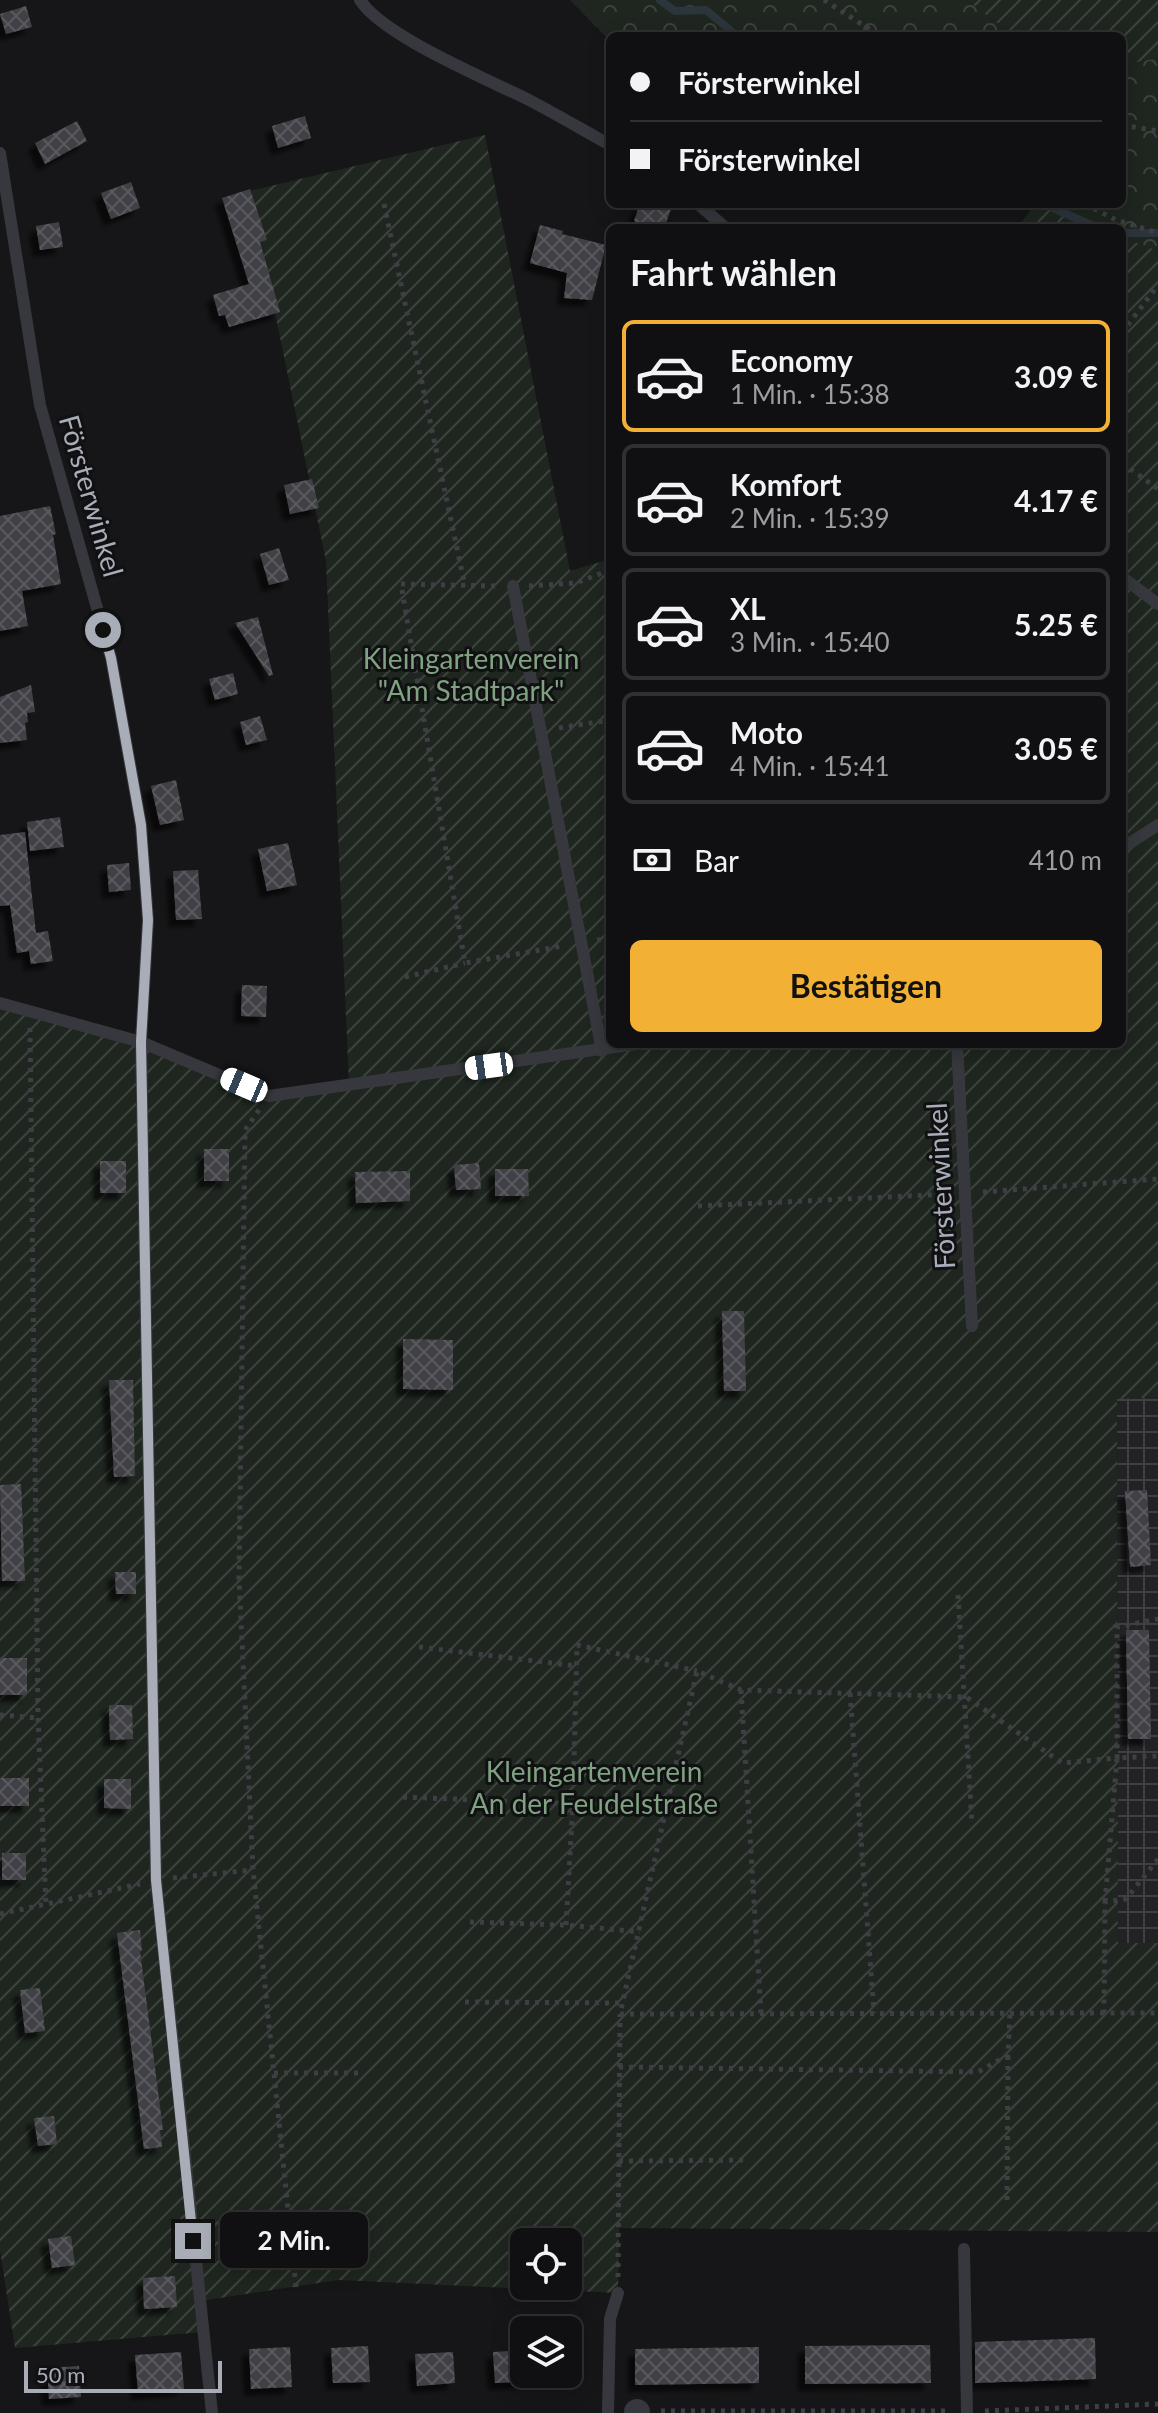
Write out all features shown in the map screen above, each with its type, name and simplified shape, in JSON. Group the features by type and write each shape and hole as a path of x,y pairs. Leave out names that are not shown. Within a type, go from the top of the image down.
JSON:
{"lane":[{"path":"360,0 395,32 606,143"},
{"name":"Försterwinkel","path":"0,153 40,405 111,658 141,825 148,920 141,1042 156,1880 212,2413"},
{"path":"703,208 721,224"},
{"path":"1126,580 1158,604"},
{"path":"513,586 602,1051"},
{"path":"1126,845 1158,825"},
{"path":"0,1003 141,1042 269,1096 617,1048"},
{"name":"Försterwinkel","path":"957,1048 972,1326"},
{"path":"964,2249 967,2412"},
{"path":"608,2413 610,2319 618,2293"}],"path":[{"path":"824,0 874,32"},
{"path":"1126,126 1158,131"},
{"path":"384,204 465,586"},
{"path":"1093,208 1116,220 1158,233"},
{"path":"1126,328 1158,285"},
{"path":"1126,466 1158,489"},
{"path":"465,963 401,584 513,586 576,583 606,572"},
{"path":"542,731 606,721"},
{"path":"405,977 465,963 583,943"},
{"path":"30,1011 38,1718 46,1906"},
{"path":"269,1096 245,1130 239,1578 253,1870 296,2287"},
{"path":"698,1206 966,1193 1158,1179"},
{"path":"958,1595 972,1823"},
{"path":"1104,2013 1105,1902 1117,1758 1117,1627 1158,1619"},
{"path":"566,1925 577,1645 697,1671 741,1690 966,1697 1062,1763 1158,1756"},
{"path":"419,1647 577,1666"},
{"path":"618,2293 620,2014 697,1671"},
{"path":"741,1690 761,2014"},
{"path":"850,1693 874,2013"},
{"path":"0,1715 38,1718"},
{"path":"403,1797 573,1804"},
{"path":"1105,1902 1126,1899 1158,1859"},
{"path":"0,1914 156,1880 253,1870"},
{"path":"470,1922 566,1925 640,1932"},
{"path":"465,2002 623,2003"},
{"path":"1007,2200 1010,2013"},
{"path":"620,2014 1158,2013"},
{"path":"619,2067 978,2072 1008,2055"},
{"path":"274,2073 364,2073"},
{"path":"619,2161 745,2160"},
{"path":"637,2412 967,2412 1158,2404"}],"shaded area":[{"path":"1158,1397 1158,1943 1118,1944 1117,1398"}],"green space":[{"path":"570,0 967,0 1011,32 606,32 606,37"},
{"path":"967,0 1158,0 1158,58 1126,61 1126,32 1008,31"},
{"path":"1158,58 1158,251 1126,239 1126,224 1086,224 1044,208 1126,208 1126,61"},
{"name":"Kleingartenverein An der Feudelstraße","path":"485,135 570,571 606,560 606,1048 1126,1048 1126,239 1158,251 1158,1397 1117,1399 1118,1943 1158,1943 1158,2232 619,2228 618,2293 582,2291 582,2228 510,2228 510,2288 338,2280 200,2301 203,2332 15,2348 0,2250 0,1003 141,1042 269,1096 349,1085 326,561 250,191"},
{"path":"1033,208 1043,208 1086,224 1020,224"}],"building":[{"path":"26,6 32,27 6,34 0,14"},
{"path":"305,116 311,138 278,148 272,126"},
{"path":"77,121 87,141 45,164 35,143"},
{"path":"131,182 140,208 111,219 101,193"},
{"path":"250,189 267,240 260,242 280,312 229,327 225,315 219,316 213,295 249,284 222,198"},
{"path":"639,208 672,208 666,224 634,221"},
{"path":"59,222 63,247 40,250 36,226"},
{"path":"540,225 606,245 592,300 564,298 567,273 530,263"},
{"path":"312,479 319,508 290,514 284,485"},
{"path":"50,506 61,584 22,591 28,626 0,631 0,516"},
{"path":"279,548 289,580 269,585 260,554"},
{"path":"258,617 273,675 269,676 235,623"},
{"path":"233,673 238,694 215,700 209,679"},
{"path":"31,685 35,712 27,713 27,740 0,743 0,697"},
{"path":"260,716 267,740 246,745 240,722"},
{"path":"176,780 184,820 160,825 151,786"},
{"path":"60,817 64,847 30,851 27,822"},
{"path":"25,832 36,933 48,931 53,961 31,964 29,951 17,953 10,905 0,906 0,835"},
{"path":"288,843 297,885 267,891 258,849"},
{"path":"129,863 131,890 109,892 107,865"},
{"path":"198,870 202,919 176,920 173,871"},
{"path":"242,985 267,986 266,1017 241,1016"},
{"path":"204,1149 229,1149 229,1181 204,1181"},
{"path":"100,1161 126,1161 126,1193 100,1193"},
{"path":"479,1163 481,1189 456,1190 454,1165"},
{"path":"495,1169 528,1169 529,1196 495,1196"},
{"path":"410,1171 410,1201 356,1203 355,1172"},
{"path":"722,1311 744,1311 746,1391 724,1391"},
{"path":"403,1339 453,1340 453,1390 403,1389"},
{"path":"109,1380 133,1380 135,1476 114,1477"},
{"path":"21,1484 25,1581 2,1581 0,1485"},
{"path":"1147,1490 1151,1565 1130,1567 1125,1491"},
{"path":"115,1572 136,1572 136,1594 116,1594"},
{"path":"1126,1630 1149,1630 1151,1739 1128,1739"},
{"path":"0,1658 27,1658 27,1695 0,1695"},
{"path":"109,1705 132,1705 133,1739 110,1740"},
{"path":"0,1778 29,1778 29,1806 0,1806"},
{"path":"104,1779 131,1779 131,1809 104,1808"},
{"path":"2,1853 26,1853 26,1880 2,1880"},
{"path":"140,1930 163,2130 160,2130 162,2147 144,2149 117,1933"},
{"path":"40,1988 45,2031 25,2033 20,1990"},
{"path":"54,2116 57,2144 38,2146 34,2118"},
{"path":"71,2236 75,2265 52,2268 48,2239"},
{"path":"175,2276 177,2307 144,2309 143,2278"},
{"path":"1095,2338 1096,2379 975,2383 975,2342"},
{"path":"930,2345 931,2383 805,2384 805,2346"},
{"path":"368,2346 370,2382 333,2383 331,2348"},
{"path":"290,2347 292,2387 251,2389 249,2349"},
{"path":"759,2347 759,2383 635,2385 635,2349"},
{"path":"510,2351 510,2382 495,2383 493,2352"},
{"path":"181,2352 184,2389 138,2393 135,2355"},
{"path":"453,2352 455,2383 417,2386 415,2354"},
{"path":"79,2366 81,2397 49,2399 47,2368"}],"waterway":[{"path":"660,0 675,11 706,10 732,32"},
{"path":"1053,208 1089,224"},
{"path":"1126,233 1158,233"}],"route":[{"path":"103,630 111,658 141,825 148,920 141,1042 156,1880 193,2241"}],"park label":[{"name":"Kleingartenverein \"Am Stadtpark\"","path":"471,675"}]}
